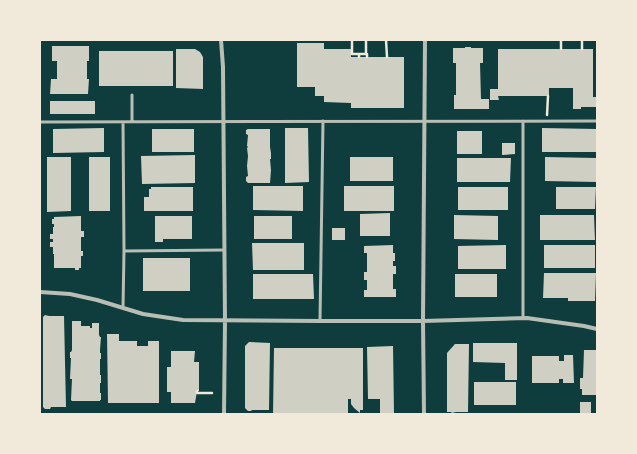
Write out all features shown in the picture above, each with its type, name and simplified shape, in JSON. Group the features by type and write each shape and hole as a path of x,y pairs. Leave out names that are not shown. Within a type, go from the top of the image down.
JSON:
{"street":[{"path":"221,40 223,67 224,414"},
{"path":"424,414 423,321 425,40"},
{"path":"40,292 70,294 97,300 143,314 183,320 423,321 523,318 580,325 597,329"}],"lane":[{"path":"132,95 132,122"},
{"path":"320,321 323,121"},
{"path":"523,121 523,318"},
{"path":"40,122 597,121"},
{"path":"123,122 123,308"},
{"path":"124,252 224,250"}],"path":[{"path":"352,40 352,54 367,55 366,40"},
{"path":"386,40 387,57"},
{"path":"561,40 561,49"},
{"path":"582,40 582,49"},
{"path":"547,121 548,96"},
{"path":"197,391 197,393 212,393"}],"building":[{"path":"297,43 324,43 324,49 351,49 351,57 404,57 404,108 351,108 351,103 324,102 324,96 315,96 315,87 297,87"},
{"path":"52,46 89,46 89,61 87,61 87,79 89,79 88,94 50,94 51,79 57,79 57,61 52,61"},
{"path":"453,48 483,48 483,63 480,63 481,99 489,99 489,109 454,109 454,95 456,95 456,63 453,63"},
{"path":"176,49 195,49 200,52 203,57 203,89 176,88"},
{"path":"498,49 593,49 593,97 597,97 597,107 581,107 581,109 573,109 573,88 549,88 549,96 498,96 499,100 490,100 490,89 498,89"},
{"path":"99,51 173,51 173,86 99,86"},
{"path":"50,101 95,101 95,114 50,114"},
{"path":"104,128 104,152 53,153 53,129"},
{"path":"285,128 308,128 309,182 285,183"},
{"path":"542,128 597,129 597,152 542,152"},
{"path":"152,129 194,129 194,152 152,152"},
{"path":"270,129 270,183 248,183 246,181 246,177 248,176 248,135 246,134 246,130"},
{"path":"457,131 482,131 482,154 457,154"},
{"path":"502,143 515,143 515,154 502,155"},
{"path":"195,155 195,183 142,184 141,156"},
{"path":"47,157 71,157 71,211 47,212"},
{"path":"89,157 110,157 110,211 89,211"},
{"path":"350,157 393,157 393,181 350,181"},
{"path":"545,157 596,158 596,182 545,181"},
{"path":"457,158 511,158 510,182 457,182"},
{"path":"253,186 303,186 303,211 253,210"},
{"path":"344,186 394,186 394,211 344,211"},
{"path":"151,187 193,187 193,211 144,211 144,197 149,197 149,189 151,189"},
{"path":"458,187 508,187 508,210 458,210"},
{"path":"556,187 596,187 595,209 556,209"},
{"path":"390,213 390,236 360,236 360,214"},
{"path":"454,215 498,216 498,240 454,239"},
{"path":"540,215 594,215 595,240 540,240"},
{"path":"81,216 81,231 84,231 84,237 81,237 81,251 83,251 83,256 81,256 81,268 79,268 79,270 75,270 75,268 54,268 53,247 50,247 50,242 53,242 53,239 50,239 50,234 53,234 54,227 54,224 52,224 52,219 54,219 54,217"},
{"path":"155,216 192,216 192,239 163,239 163,242 155,242"},
{"path":"254,216 292,216 292,239 254,239"},
{"path":"332,228 345,228 345,240 332,240"},
{"path":"252,243 304,243 304,270 253,270"},
{"path":"393,245 395,261 393,261 393,266 396,266 396,274 393,274 393,289 396,289 396,297 364,297 364,290 367,290 367,280 364,280 364,272 367,272 367,253 364,253 364,246"},
{"path":"506,245 506,269 458,269 458,246"},
{"path":"544,245 595,245 595,268 544,268"},
{"path":"143,258 190,258 190,291 143,291"},
{"path":"544,273 596,273 595,301 568,301 568,298 543,298"},
{"path":"253,274 313,274 314,299 253,299"},
{"path":"455,274 497,274 497,297 455,297"},
{"path":"45,315 64,316 66,407 51,407 50,409 45,409 43,407 43,317"},
{"path":"72,321 81,321 81,326 90,326 90,328 92,328 92,323 99,323 99,335 101,337 100,401 71,400 72,379 70,379 70,352 72,350"},
{"path":"107,334 119,334 119,341 137,341 137,346 148,346 148,341 159,341 159,403 108,403"},
{"path":"249,342 270,343 269,410 248,411 245,408 245,346"},
{"path":"473,343 517,343 517,380 505,380 505,363 473,362"},
{"path":"455,344 469,344 468,412 447,412 447,353"},
{"path":"393,346 394,413 380,413 380,399 368,399 367,347"},
{"path":"274,348 363,348 363,410 360,410 360,413 351,404 351,399 348,399 348,414 273,414"},
{"path":"584,350 596,350 597,395 582,395 582,389 580,389 580,378 583,378"},
{"path":"171,351 195,351 194,362 199,362 199,391 197,391 195,403 171,403 171,392 167,392 167,367 171,367"},
{"path":"564,355 573,355 574,383 563,383 563,379 559,379 559,383 532,383 532,356 559,356 559,361 564,361"},
{"path":"474,382 516,382 516,405 474,405"},
{"path":"580,402 591,402 591,414 580,414"}]}
